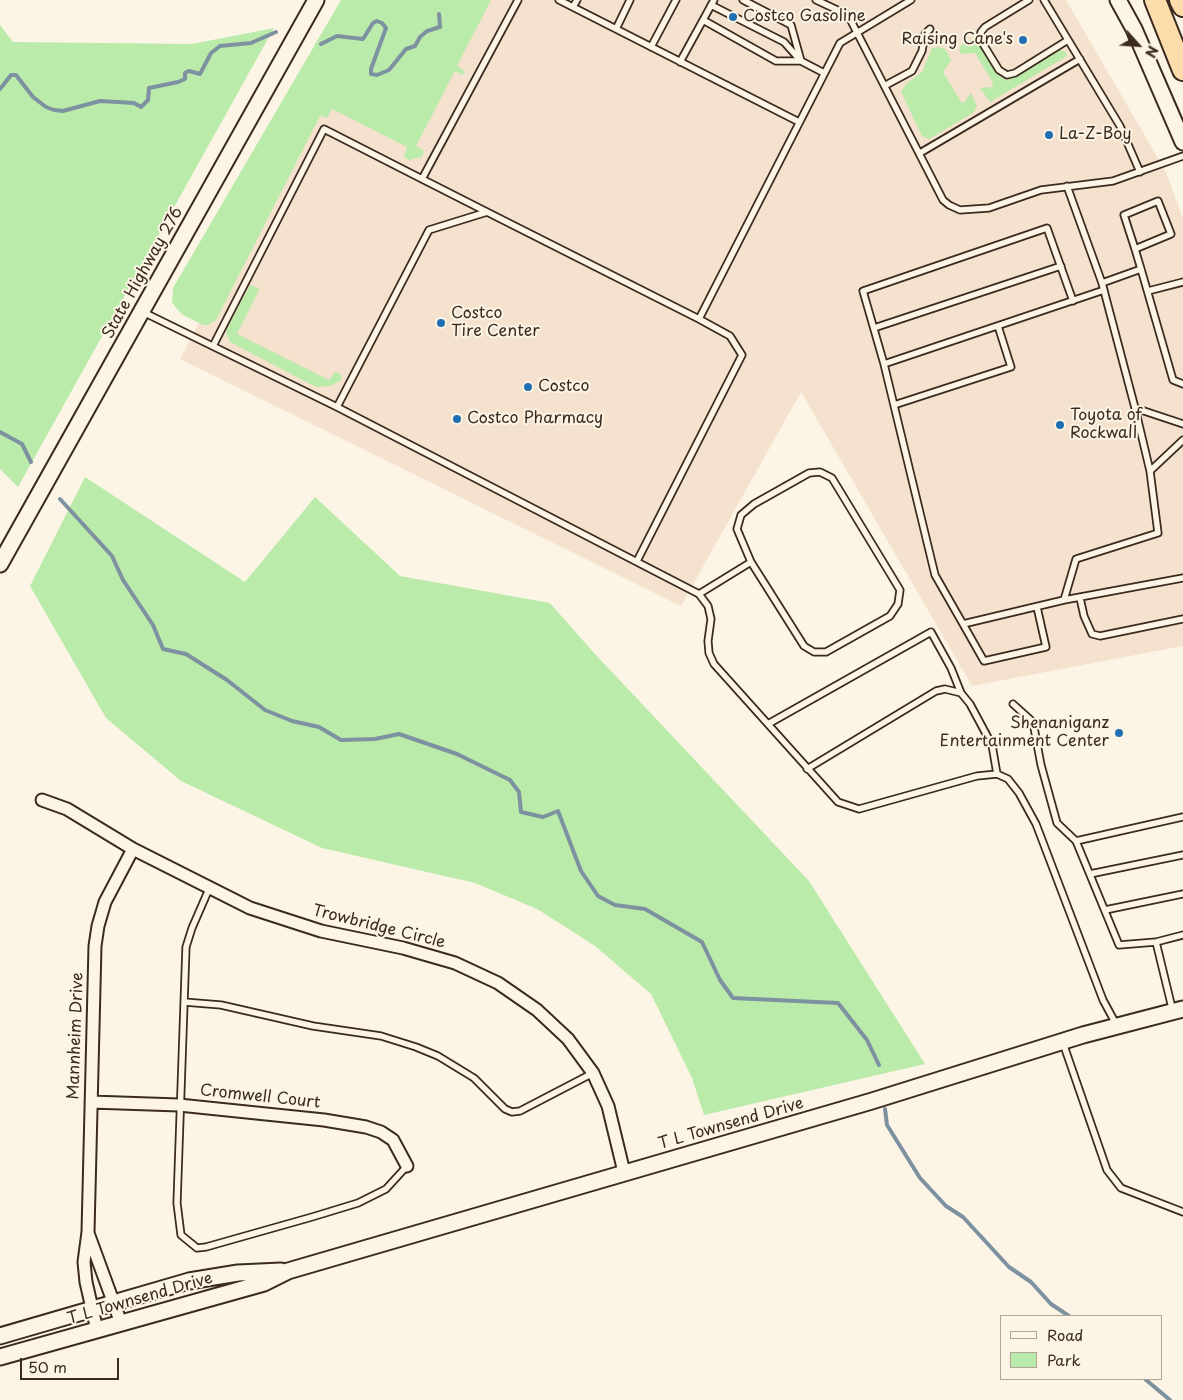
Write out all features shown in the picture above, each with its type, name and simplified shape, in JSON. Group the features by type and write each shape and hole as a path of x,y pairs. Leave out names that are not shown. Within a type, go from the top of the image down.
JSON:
{"highway":[{"path":"1155,0 1183,70"},
{"path":"1180,0 1183,6"}],"street":[{"name":"State Highway 276","path":"0,564 316,0"},
{"path":"1118,0 1134,29 1183,142"},
{"name":"Trowbridge Circle","path":"42,800 68,809 133,849 250,908 321,931 403,948 455,962 498,984 537,1010 568,1039 593,1074 608,1106 624,1172"},
{"name":"Mannheim Drive","path":"97,1330 84,1262 88,1232 93,991 98,926 105,902 133,849"},
{"name":"T L Townsend Drive","path":"0,1357 264,1283 288,1271 872,1101 1062,1041 1178,1011"},
{"name":"Cromwell Court","path":"91,1102 180,1105 324,1120 366,1127 381,1132 393,1140 407,1166"},
{"name":"Mannheim Drive","path":"88,1232 121,1323"},
{"name":"T L Townsend Drive","path":"0,1336 189,1281 238,1273 288,1271"},
{"path":"86,1278 104,1273"}],"lane":[{"path":"422,179 518,0"},
{"path":"559,0 799,122"},
{"path":"573,7 577,0"},
{"path":"616,29 630,0"},
{"path":"651,47 676,0"},
{"path":"743,0 791,25 801,61"},
{"path":"816,0 848,15 886,85 943,200 960,210 989,208 1041,190 1113,181 1183,156"},
{"path":"699,319 840,43 911,0"},
{"path":"1029,0 985,27 981,32 980,38 999,70 1007,75 1015,73 1068,40"},
{"path":"1044,0 1120,126 1140,172"},
{"path":"680,62 713,3 784,42 801,61 824,73"},
{"path":"703,20 776,61 801,61"},
{"path":"886,85 912,71 922,51 925,34 930,29"},
{"path":"920,153 1080,59"},
{"path":"213,346 324,129 699,319 730,336 742,355 637,561"},
{"path":"1064,600 1076,559 1158,533 1150,471 1135,408 1102,283 1067,186"},
{"path":"1135,249 1171,234 1158,201 1124,215 1173,380 1183,384"},
{"path":"337,407 429,230 487,212"},
{"path":"1037,607 1046,647 984,661 935,575 884,364 863,291 1047,228 1073,300"},
{"path":"874,328 1061,266"},
{"path":"1102,283 1141,269"},
{"path":"1148,291 1183,282"},
{"path":"884,364 1104,290"},
{"path":"142,312 337,407 699,594 708,606 711,619 708,647 714,664 838,802 858,809 965,778 997,774 1008,779 1019,793 1036,824 1103,1000 1116,1026"},
{"path":"894,405 1010,367 998,326"},
{"path":"1135,408 1183,424"},
{"path":"1150,471 1183,440"},
{"path":"820,472 832,478 900,590 898,604 890,616 826,652 814,652 804,646 751,562 737,529 741,515 754,504 809,473 820,472"},
{"path":"699,594 751,562"},
{"path":"964,624 1064,600 1183,576"},
{"path":"1080,598 1084,616 1092,634 1100,636 1183,619"},
{"path":"768,724 931,632 951,668 961,693 970,704 992,745 997,774"},
{"path":"808,768 936,691 945,689 961,693"},
{"path":"1013,704 1033,722 1041,765 1057,823 1076,841 1119,945 1156,942 1183,935"},
{"path":"1076,841 1183,817"},
{"path":"1090,874 1183,855"},
{"path":"209,889 186,947 176,1202 181,1235 197,1248 358,1203 386,1189 407,1166"},
{"path":"1105,910 1183,894"},
{"path":"1156,942 1178,1011"},
{"path":"184,1002 221,1005 313,1026 381,1036 416,1047 438,1056 474,1078 505,1109 512,1112 520,1111 593,1074"},
{"path":"1062,1041 1107,1170 1121,1188 1183,1212"}],"shaded area":[{"path":"367,0 1066,0 1166,172 1183,219 1183,646 972,686 801,392 681,606 180,359"}],"green space":[{"path":"341,0 491,0 457,66 466,72 462,75 455,71 416,146 424,151 422,157 409,160 404,157 407,147 332,109 327,118 320,116 216,320 208,325 203,325 183,315 177,309 172,302 173,288"},
{"path":"0,25 13,42 192,44 274,28 18,487 0,469"},
{"path":"975,37 998,75 1007,80 1060,50 1066,52 1067,56 990,102 980,88 992,87 993,83 975,53 962,54 959,52 961,45"},
{"path":"939,47 945,49 951,60 943,72 961,102 964,103 971,93 977,106 973,113 929,139 922,136 901,92 907,83 922,72 932,48"},
{"path":"250,285 259,288 259,290 237,334 329,380 335,372 342,375 341,380 331,386 316,387 230,342 226,333 227,329"},
{"path":"85,477 245,582 315,497 400,576 550,603 594,653 809,881 925,1064 704,1115 692,1078 651,994 595,946 564,926 537,909 475,883 322,848 181,781 106,718 30,586"}],"waterway":[{"path":"321,44 337,36 363,39 373,23 377,21 382,23 386,28 371,69 371,74 377,75 389,70 406,49 415,46 420,37 427,31 440,27 439,14"},
{"path":"0,89 11,75 16,75 33,97 46,107 54,110 63,111 100,101 134,103 141,107 148,100 149,88 178,82 185,79 185,73 189,71 200,74 211,53 220,46 251,43 276,32"},
{"path":"0,432 22,444 31,462"},
{"path":"60,499 112,556 123,580 153,625 163,649 186,654 227,680 265,710 292,721 319,727 341,740 375,739 399,734 457,754 510,780 519,792 521,812 543,817 558,811 581,871 598,896 615,905 645,909 702,942 720,980 733,998 838,1003 867,1040 879,1065"},
{"path":"885,1109 887,1125 920,1178 946,1206 963,1217 1009,1267 1031,1282 1051,1304 1068,1315"},
{"path":"1146,1380 1170,1400"}],"place":[{"name":"Costco Gasoline","path":"733,17"},
{"name":"Raising Cane's","path":"1023,40"},
{"name":"La-Z-Boy","path":"1049,135"},
{"name":"Costco Tire Center","path":"441,323"},
{"name":"Costco","path":"528,387"},
{"name":"Costco Pharmacy","path":"457,419"},
{"name":"Toyota of Rockwall","path":"1060,425"},
{"name":"Shenaniganz Entertainment Center","path":"1119,733"}]}
